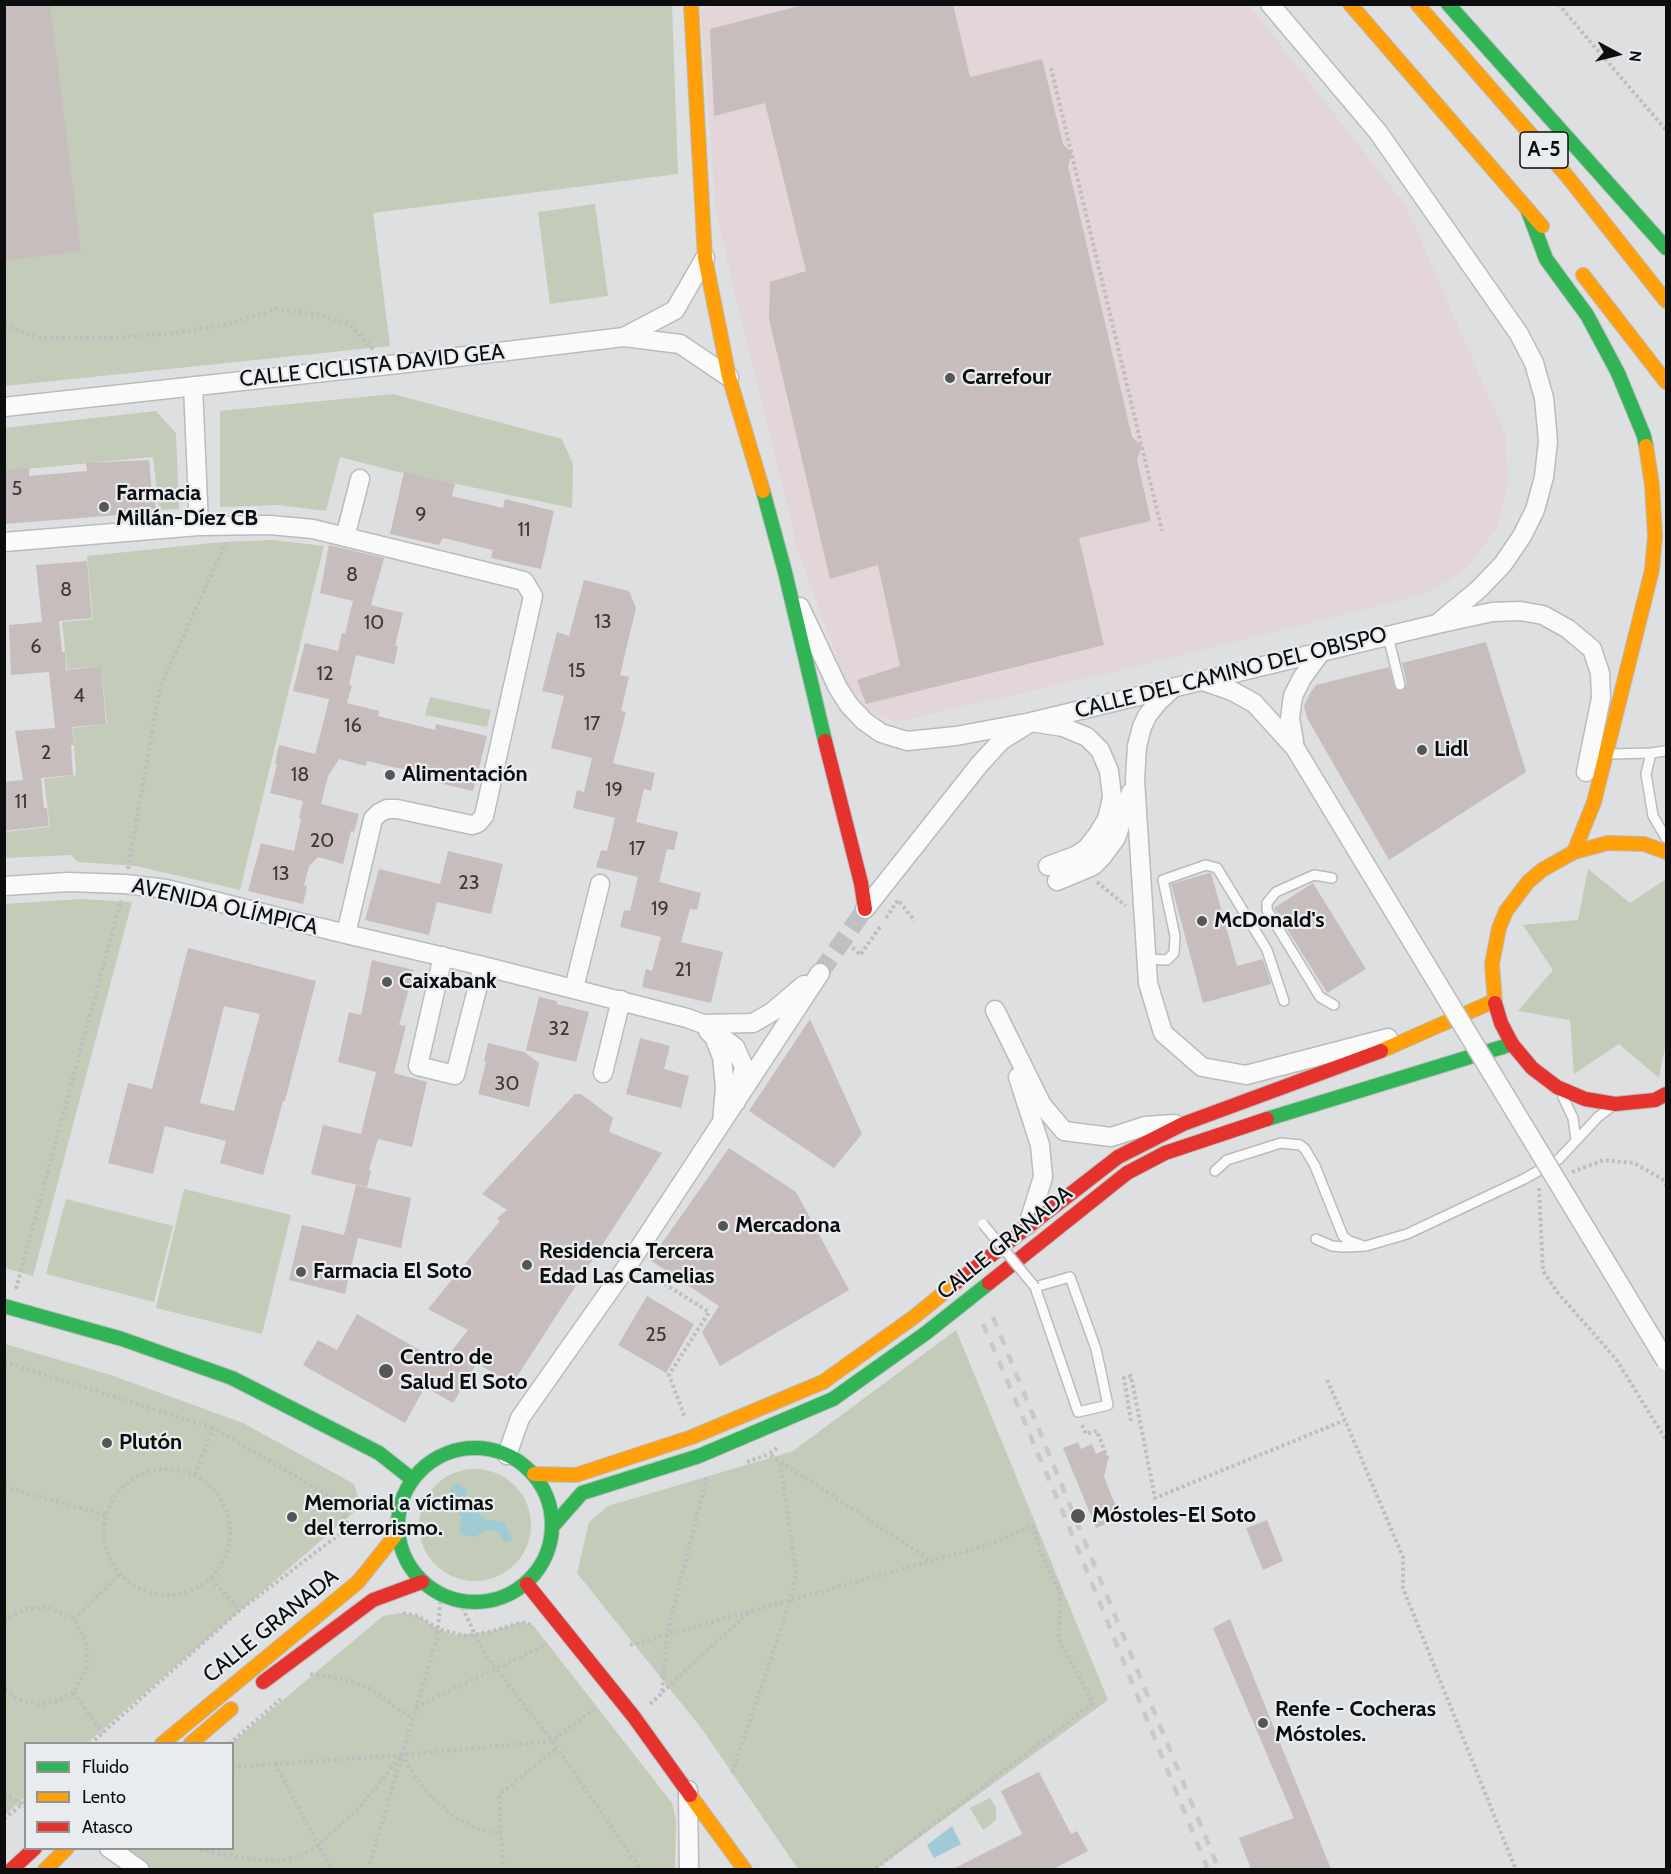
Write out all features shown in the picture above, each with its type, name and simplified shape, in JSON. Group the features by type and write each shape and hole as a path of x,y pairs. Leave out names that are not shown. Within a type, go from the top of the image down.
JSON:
{"main road":[{"path":"691,4 705,258 729,376 755,460 785,572 802,650 861,883 865,909"},
{"name":"A-5","path":"1350,4 1555,240"},
{"name":"A-5","path":"1417,4 1567,176 1666,301"},
{"path":"1448,4 1666,248"},
{"path":"1528,211 1546,259 1587,315 1618,373 1644,436 1652,485 1655,536 1652,570 1589,816 1574,852"},
{"path":"1576,265 1666,382"},
{"path":"1666,852 1644,844 1608,843 1574,852 1542,870 1528,882 1506,911 1499,928 1492,964 1494,1001 1501,1023 1512,1044 1532,1068 1557,1087 1585,1099 1615,1104 1655,1100 1666,1094"},
{"name":"CALLE GRANADA","path":"534,1474 576,1474 692,1437 822,1382 914,1317 1118,1156 1184,1124 1367,1057 1494,1001"},
{"name":"CALLE GRANADA","path":"553,1526 582,1493 699,1456 832,1400 926,1333 1127,1173 1165,1154 1259,1122 1512,1044"},
{"path":"8,1306 122,1339 232,1378 379,1454 412,1479"},
{"path":"486,1448 522,1463 534,1474 548,1498 553,1526 548,1552 540,1568 527,1584 513,1593 488,1602 460,1602 441,1595 422,1582 405,1559 398,1532 399,1509 412,1479 441,1455 463,1449 486,1448"},
{"name":"CALLE GRANADA","path":"163,1742 358,1582 398,1532"},
{"name":"CALLE GRANADA","path":"191,1742 249,1694 373,1600 422,1582"},
{"path":"527,1584 634,1717 745,1869"},
{"path":"11,1869 33,1850"},
{"path":"45,1869 65,1850"}],"street":[{"path":"1270,4 1385,141 1519,334 1534,363 1545,398 1548,441 1544,477 1535,510 1522,537 1503,564 1437,624"},
{"path":"624,337 675,310 705,258"},
{"name":"CALLE CICLISTA DAVID GEA","path":"4,407 624,337 680,344 729,376"},
{"path":"192,387 199,526"},
{"path":"345,537 360,479"},
{"path":"4,542 199,526 270,525 313,529 524,581 533,596 484,816 478,823 472,825 397,809 387,809 379,813 373,819 346,934"},
{"name":"CALLE DEL CAMINO DEL OBISPO","path":"785,572 838,688 849,705 864,721 881,733 901,740 920,741 1032,722 1492,612 1520,611 1543,615 1568,628 1592,649 1600,673 1601,698 1586,771 1585,795 1589,816"},
{"path":"1295,748 1290,718 1293,696 1302,678 1321,652"},
{"path":"1203,681 1232,691 1254,703 1295,748 1666,1361"},
{"path":"1174,687 1152,709 1142,727 1137,746 1135,780 1148,983 1162,1033 1202,1067 1246,1075 1396,1036 1428,1030"},
{"path":"865,909 979,765 1002,740 1032,722 1063,727 1087,737 1100,750 1109,771 1112,796 1107,819 1086,849 1052,874 1082,870 1093,866 1102,857 1116,838 1135,780"},
{"name":"AVENIDA OLÍMPICA","path":"4,886 68,882 125,884 166,889 574,988 703,1024 753,1023"},
{"path":"574,988 600,884"},
{"path":"443,956 418,1066 456,1075 483,966"},
{"path":"507,1455 520,1418 630,1262 820,973 772,1012 753,1023 735,1047 723,1069"},
{"path":"603,1073 621,1000"},
{"path":"1028,1225 1043,1177 1040,1145 996,1010 1042,1106 1064,1131 1111,1137 1145,1126 1184,1124"},
{"path":"703,1024 714,1038 722,1057 724,1088 722,1124"},
{"name":"AVENIDA OLÍMPICA","path":"703,1024 735,1047"},
{"path":"735,1047 744,1067 736,1102"},
{"path":"688,1790 689,1869"},
{"path":"113,1850 140,1869"}],"lane":[{"path":"1388,636 1400,685"},
{"path":"1606,754 1665,751"},
{"path":"1651,753 1646,774 1653,816 1666,837"},
{"path":"1147,959 1167,960 1174,953 1175,936 1163,880 1206,865 1217,868 1267,950 1284,1001"},
{"path":"1332,878 1314,875 1276,892 1267,903 1267,910 1320,997 1334,1005"},
{"path":"1557,1087 1573,1118 1576,1140"},
{"path":"1316,1239 1344,1247 1366,1246 1407,1234 1524,1179 1559,1159 1598,1118 1615,1104"},
{"path":"1215,1171 1227,1160 1281,1143 1300,1145 1315,1166 1343,1236 1349,1241 1366,1246"},
{"path":"983,1224 1035,1287 1078,1412 1108,1405 1096,1349 1070,1276 1035,1287"}],"path":[{"path":"1558,4 1666,130"},
{"path":"1051,68 1162,531"},
{"path":"4,326 41,338 115,338 174,333 225,325 276,309 319,315 349,324 388,365"},
{"path":"8,1306 125,884 160,687 234,525"},
{"path":"1082,870 1144,922"},
{"path":"844,939 860,955 898,900 915,921"},
{"path":"1539,1188 1543,1271 1558,1293 1616,1359 1666,1440"},
{"path":"630,1262 709,1312 669,1375 692,1437"},
{"path":"4,1362 213,1428 338,1501 349,1527 240,1610 91,1742"},
{"path":"1131,1421 1124,1378 1131,1376 1155,1498 1345,1420"},
{"path":"1327,1380 1403,1557 1403,1588 1516,1869"},
{"path":"1078,1412 1086,1434 1097,1431 1108,1460"},
{"path":"195,1474 213,1428"},
{"path":"784,1444 769,1454 931,1560"},
{"path":"732,1773 791,1599 796,1574 780,1461"},
{"path":"169,1468 195,1474 216,1490 230,1518 229,1549 211,1579 191,1591 167,1596 140,1589 120,1574 111,1560 105,1540 106,1515 118,1492 140,1474 169,1468"},
{"path":"662,1693 667,1635 707,1475"},
{"path":"4,1487 106,1515"},
{"path":"630,1645 984,1546 1034,1526 1040,1551 1060,1592 1058,1638 1093,1703 873,1869"},
{"path":"74,1619 120,1574"},
{"path":"211,1579 240,1610"},
{"path":"368,1869 437,1638 441,1595"},
{"path":"460,1602 483,1652 552,1741 640,1869"},
{"path":"4,1621 25,1609 46,1607 74,1619 86,1642 87,1667 74,1693 57,1701 37,1706 16,1698 4,1688"},
{"path":"634,1717 750,1611"},
{"path":"401,1613 418,1616 438,1629 456,1635 475,1635 522,1622 533,1625"},
{"path":"416,1707 547,1644 540,1635"},
{"path":"319,1666 310,1674 339,1678 367,1687 413,1719"},
{"path":"74,1693 103,1732"},
{"path":"230,1742 283,1697"},
{"path":"590,1698 602,1715"},
{"path":"234,1767 552,1741 597,1707"},
{"path":"502,1869 499,1795 557,1748"},
{"path":"402,1755 435,1802 457,1819 479,1829 501,1834"},
{"path":"204,1850 248,1859 279,1861 300,1856 319,1845 359,1808 402,1755"},
{"path":"275,1764 332,1869"},
{"path":"4,1794 24,1804 4,1820"}],"shaded area":[{"path":"723,4 1249,5 1406,206 1506,436 1508,484 1496,529 1465,571 1421,595 1109,673 897,722 869,711 849,690 797,548 716,214 701,9"}],"green space":[{"path":"4,5 672,5 678,174 373,213 390,346 5,386"},
{"path":"595,204 608,296 550,304 538,212"},
{"path":"393,394 562,439 573,464 572,508 394,471 340,457 326,511 279,505 220,507 220,411"},
{"path":"156,411 176,433 179,509 159,510 153,457 5,471 4,428"},
{"path":"273,540 324,546 240,890 136,866 78,862 71,855 5,858 5,832 50,827 44,779 76,775 73,728 107,724 101,666 67,669 62,622 93,619 87,556 223,542"},
{"path":"430,697 491,710 487,727 425,715"},
{"path":"1588,869 1630,903 1666,879 1666,1042 1659,1078 1619,1044 1574,1074 1570,1020 1518,1011 1553,970 1523,925 1578,920"},
{"path":"80,899 132,902 33,1276 5,1268 5,904"},
{"path":"184,1189 291,1215 262,1334 156,1308"},
{"path":"66,1199 173,1226 154,1302 46,1274"},
{"path":"956,1330 1108,1700 876,1869 798,1869 702,1729 577,1573 589,1522 608,1506 793,1451"},
{"path":"5,1344 111,1375 243,1423 354,1484 361,1506 88,1742 24,1742 24,1798 5,1815"},
{"path":"475,1469 497,1473 515,1485 527,1503 531,1525 527,1547 515,1565 497,1577 475,1581 453,1577 435,1565 423,1547 419,1525 423,1503 435,1485 453,1473"},
{"path":"401,1613 418,1616 438,1629 456,1635 489,1632 522,1622 533,1625 672,1803 676,1820 675,1869 149,1870 129,1850 234,1850 233,1742 383,1616"},
{"path":"990,1798 996,1807 996,1820 983,1830 970,1808"}],"water":[{"path":"456,1483 467,1490 464,1501 487,1520 503,1522 513,1539 505,1543 498,1532 488,1529 474,1537 460,1534 461,1517 451,1502 450,1490"},
{"path":"952,1826 961,1844 934,1858 927,1845"}],"building":[{"path":"4,4 50,4 81,251 4,261"},
{"name":"Carrefour","path":"807,4 953,4 970,77 1042,59 1063,144 1072,153 1068,166 1132,437 1142,446 1137,460 1151,521 1079,538 1104,645 866,704 857,680 900,666 878,565 830,579 769,319 770,282 806,271 765,103 714,116 710,29"},
{"path":"149,460 156,512 4,524 4,470 29,468 29,476 87,471 86,463"},
{"path":"404,472 455,484 452,496 503,508 505,499 554,511 541,569 491,558 493,550 443,538 439,545 390,534"},
{"path":"329,545 384,558 371,605 403,613 395,646 398,646 394,664 356,655 347,703 379,711 378,716 435,730 436,724 487,736 473,791 423,779 424,774 367,761 366,766 339,759 328,776 321,804 359,814 354,832 351,831 343,864 318,857 309,866 304,885 307,886 303,904 248,891 261,843 294,851 301,819 299,818 303,801 270,793 279,745 315,754 329,699 293,691 305,643 338,651 342,633 345,634 353,601 320,593"},
{"path":"87,561 92,618 59,621 62,652 65,652 66,670 101,666 106,724 72,727 73,775 41,778 44,808 47,808 49,826 4,831 4,782 23,780 15,731 55,728 49,672 11,675 9,625 42,622 36,565"},
{"path":"584,580 629,591 636,608 620,675 629,677 621,711 626,712 613,763 655,773 651,791 644,789 636,822 678,832 674,850 667,849 659,882 701,893 697,910 690,909 681,942 723,952 711,1003 642,987 646,969 652,971 661,937 620,927 624,910 630,911 638,877 596,867 601,850 607,851 615,818 573,808 577,790 584,792 592,758 551,748 564,696 542,691 557,632 569,636"},
{"name":"Lidl","path":"1486,642 1526,772 1389,860 1307,718 1304,706 1316,685 1389,667 1395,689 1402,691 1407,684 1402,663"},
{"path":"448,851 503,864 491,914 437,902 429,935 365,920 379,869 440,884"},
{"name":"McDonald's","path":"1211,873 1237,966 1263,959 1271,984 1203,1003 1171,884"},
{"path":"1313,883 1366,969 1327,993 1274,908"},
{"path":"188,948 316,981 263,1175 220,1163 226,1141 165,1126 153,1174 108,1163 128,1083 152,1089","holes":["224,1006 260,1014 234,1111 200,1103"]},
{"path":"372,960 414,970 399,1025 406,1026 394,1073 427,1082 412,1147 378,1139 369,1170 371,1171 367,1187 311,1174 323,1125 361,1134 376,1072 338,1062 349,1012 361,1015"},
{"path":"539,997 589,1012 576,1062 526,1050"},
{"path":"810,1019 862,1134 834,1168 749,1111"},
{"path":"640,1038 670,1046 664,1069 689,1076 681,1108 626,1094"},
{"path":"488,1043 524,1052 539,1063 529,1107 478,1094"},
{"name":"Residencia Tercera Edad Las Camelias","path":"575,1094 581,1094 613,1118 609,1132 662,1153 512,1384 477,1363 453,1403 425,1387 405,1423 303,1365 318,1340 337,1350 357,1314 442,1363 468,1330 428,1309 500,1221 497,1218 507,1210 482,1194"},
{"path":"729,1148 796,1192 849,1290 720,1366 702,1332 719,1306 650,1260"},
{"path":"356,1185 411,1198 401,1248 358,1238 345,1294 289,1280 302,1225 344,1235"},
{"path":"647,1296 694,1324 666,1373 618,1345"},
{"path":"1078,1442 1081,1449 1092,1444 1096,1454 1105,1450 1108,1460 1104,1477 1121,1518 1096,1528 1063,1448"},
{"path":"1267,1520 1283,1561 1263,1570 1246,1528"},
{"name":"Renfe - Cocheras Móstoles.","path":"1230,1619 1331,1869 1251,1869 1239,1838 1294,1818 1213,1628"},
{"path":"1039,1772 1071,1834 1077,1831 1088,1851 1053,1869 953,1869 1022,1834 1001,1791"}],"tunnel":[{"path":"820,973 865,909"}],"railway":[{"path":"993,1317 1219,1870"},
{"path":"983,1324 1067,1522 1208,1870"}],"traffic: fast":[{"path":"1448,4 1666,248"},
{"path":"1528,211 1546,259 1587,315 1618,373 1646,446"},
{"path":"763,491 785,572 825,741"},
{"path":"1267,1119 1512,1044"},
{"path":"553,1526 582,1493 699,1456 833,1399 926,1333 989,1283"},
{"path":"4,1306 122,1339 232,1378 379,1453 412,1479"},
{"path":"475,1448 490,1449 505,1454 530,1470 546,1495 551,1510 552,1525 551,1540 546,1555 530,1580 505,1596 490,1601 475,1602 460,1601 445,1596 420,1580 404,1555 399,1540 398,1525 399,1510 404,1495 420,1470 445,1454 460,1449 475,1448"}],"traffic: slow":[{"path":"691,4 705,258 729,377 763,491"},
{"path":"1350,4 1542,226"},
{"path":"1417,4 1567,176 1666,301"},
{"path":"1583,275 1666,382"},
{"path":"1574,852 1594,802 1652,570 1655,536 1652,485 1646,446"},
{"path":"1495,1003 1492,964 1499,928 1506,911 1528,882 1542,870 1574,852 1608,843 1644,844 1666,852"},
{"path":"1381,1051 1494,1001"},
{"path":"534,1474 576,1475 692,1437 823,1382 914,1317 957,1282"},
{"path":"164,1742 358,1582 398,1532"},
{"path":"192,1742 231,1709"},
{"path":"690,1795 745,1870"},
{"path":"45,1870 65,1850"}],"traffic: jam":[{"path":"825,741 861,883 865,909"},
{"path":"1495,1003 1501,1023 1512,1044 1532,1068 1557,1087 1585,1099 1615,1104 1655,1100 1666,1094"},
{"path":"957,1282 1118,1157 1183,1124 1381,1051"},
{"path":"989,1283 1127,1173 1165,1153 1267,1119"},
{"path":"263,1682 373,1600 422,1582"},
{"path":"527,1584 634,1717 690,1795"},
{"path":"11,1870 33,1850"}],"place":[{"name":"Carrefour","path":"950,378"},
{"name":"Farmacia Millán-Díez CB","path":"104,507"},
{"name":"Lidl","path":"1422,750"},
{"name":"Alimentación","path":"390,775"},
{"name":"McDonald's","path":"1202,921"},
{"name":"Caixabank","path":"387,982"},
{"name":"Mercadona","path":"723,1226"},
{"name":"Residencia Tercera Edad Las Camelias","path":"527,1265"},
{"name":"Farmacia El Soto","path":"301,1272"},
{"name":"Centro de Salud El Soto","path":"386,1371"},
{"name":"Plutón","path":"107,1443"},
{"name":"Móstoles-El Soto","path":"1078,1516"},
{"name":"Memorial a víctimas del terrorismo.","path":"292,1517"},
{"name":"Renfe - Cocheras Móstoles.","path":"1263,1723"}]}
